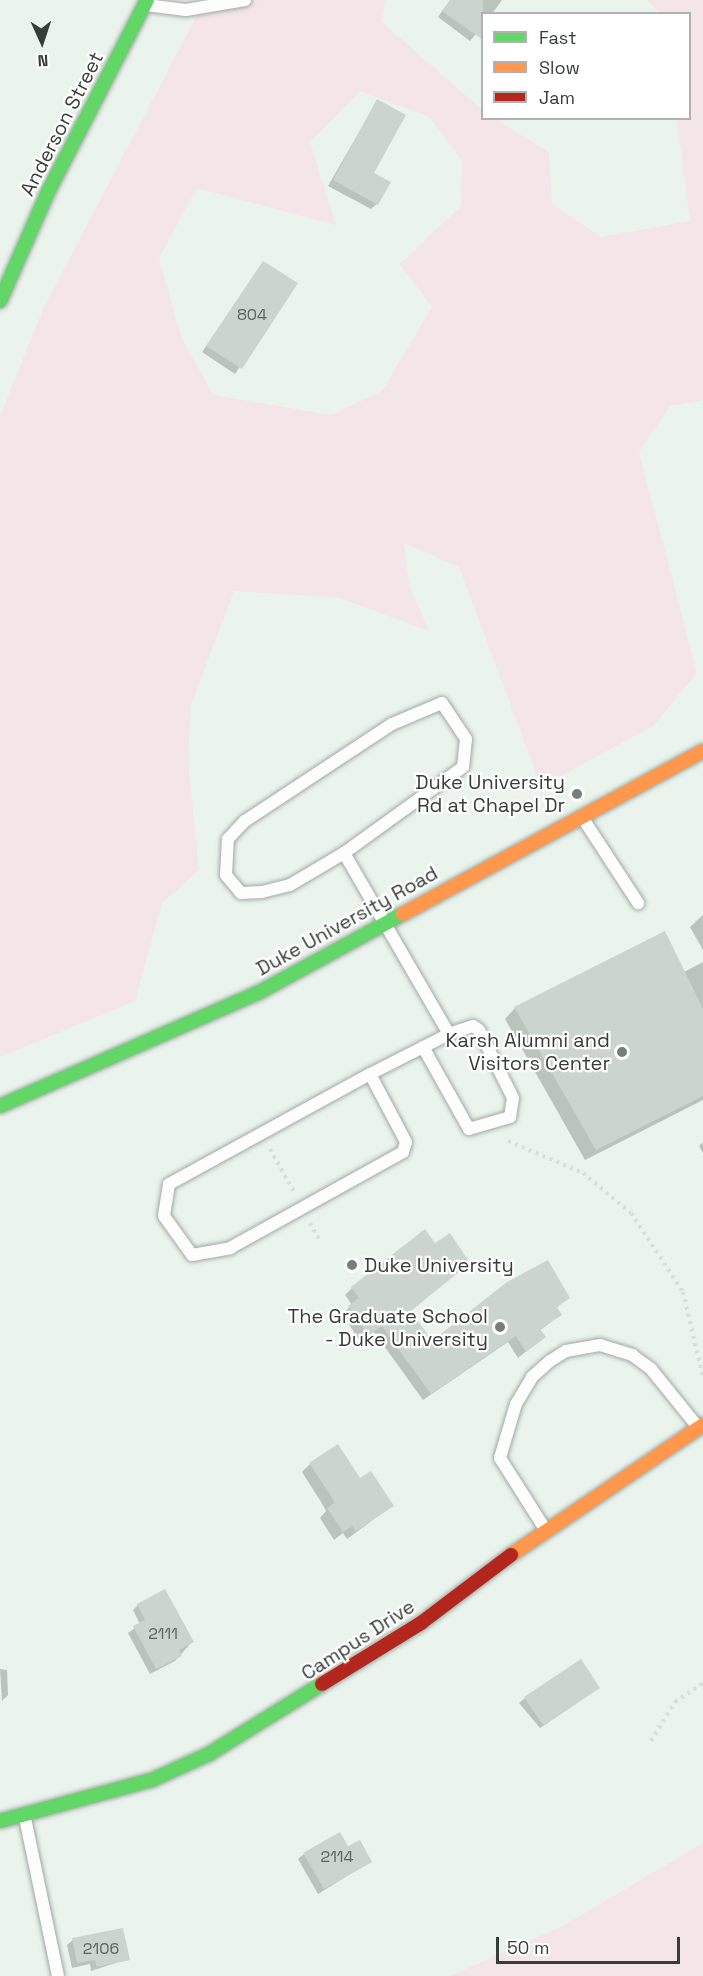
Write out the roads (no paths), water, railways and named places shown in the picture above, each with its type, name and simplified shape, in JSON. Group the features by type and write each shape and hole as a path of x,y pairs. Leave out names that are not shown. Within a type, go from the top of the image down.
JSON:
{"street":[{"name":"Anderson Street","path":"0,301 49,190 146,2"},
{"name":"Duke University Road","path":"0,1106 258,993 382,923 703,751"},
{"name":"Campus Drive","path":"0,1821 25,1818 152,1780 209,1754 422,1623 546,1529 700,1426"}],"lane":[{"path":"146,2 186,10 244,0"},
{"path":"442,703 466,739 463,767 344,853 290,885 262,892 241,893 226,875 228,839 245,821 392,724 442,703"},
{"path":"582,816 638,903"},
{"path":"344,853 382,923 449,1034"},
{"path":"370,1074 406,1143 403,1152 231,1248 192,1255 164,1216 169,1184 370,1074 423,1047 449,1034 473,1026 479,1030 513,1098 510,1117 469,1129 423,1047"},
{"path":"546,1529 502,1467 500,1451 516,1404 532,1377 550,1361 566,1351 600,1345 632,1355 665,1385 700,1426"},
{"path":"25,1818 58,1976"}],"place":[{"name":"Duke University Rd at Chapel Dr","path":"577,794"},
{"name":"Karsh Alumni and Visitors Center","path":"622,1052"},
{"name":"Duke University","path":"352,1265"},
{"name":"The Graduate School - Duke University","path":"500,1327"}]}
